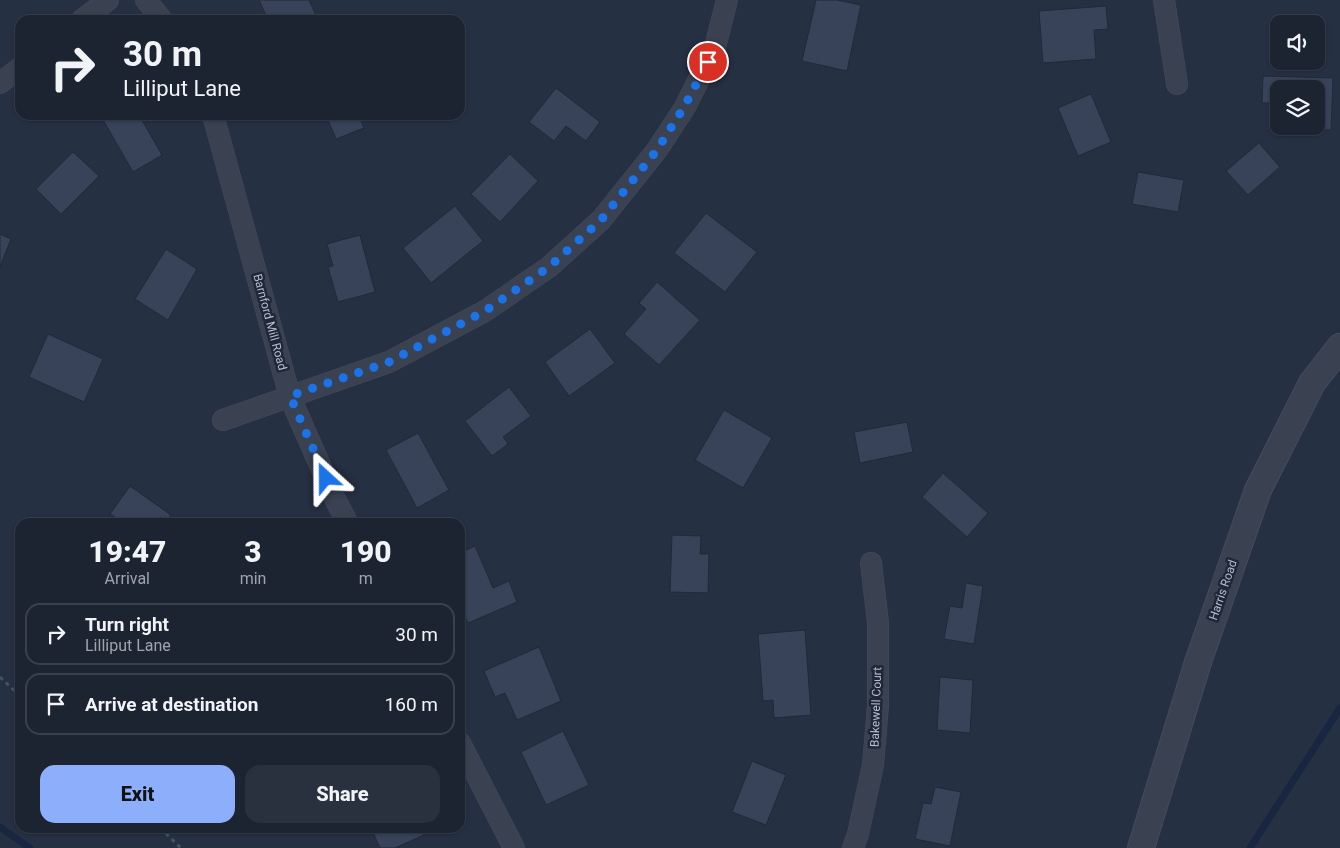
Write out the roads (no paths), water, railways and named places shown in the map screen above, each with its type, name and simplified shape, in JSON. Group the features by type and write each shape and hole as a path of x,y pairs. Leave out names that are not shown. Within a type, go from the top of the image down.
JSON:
{"street":[{"path":"88,15 108,0"},
{"path":"146,0 158,15"},
{"path":"223,420 389,362 485,311 549,267 601,220 657,150 684,107 715,46 727,0"},
{"path":"1164,0 1177,84"},
{"path":"0,83 15,72"},
{"name":"Barnford Mill Road","path":"214,120 290,396 345,518"},
{"name":"Harris Road","path":"1141,848 1198,662 1258,490 1312,383 1340,346"},
{"name":"Bakewell Court","path":"853,848 858,834 873,765 878,706 878,623 871,563"},
{"path":"465,753 514,848"}],"waterway":[{"path":"1250,848 1340,708"},
{"path":"0,827 30,848"}]}
